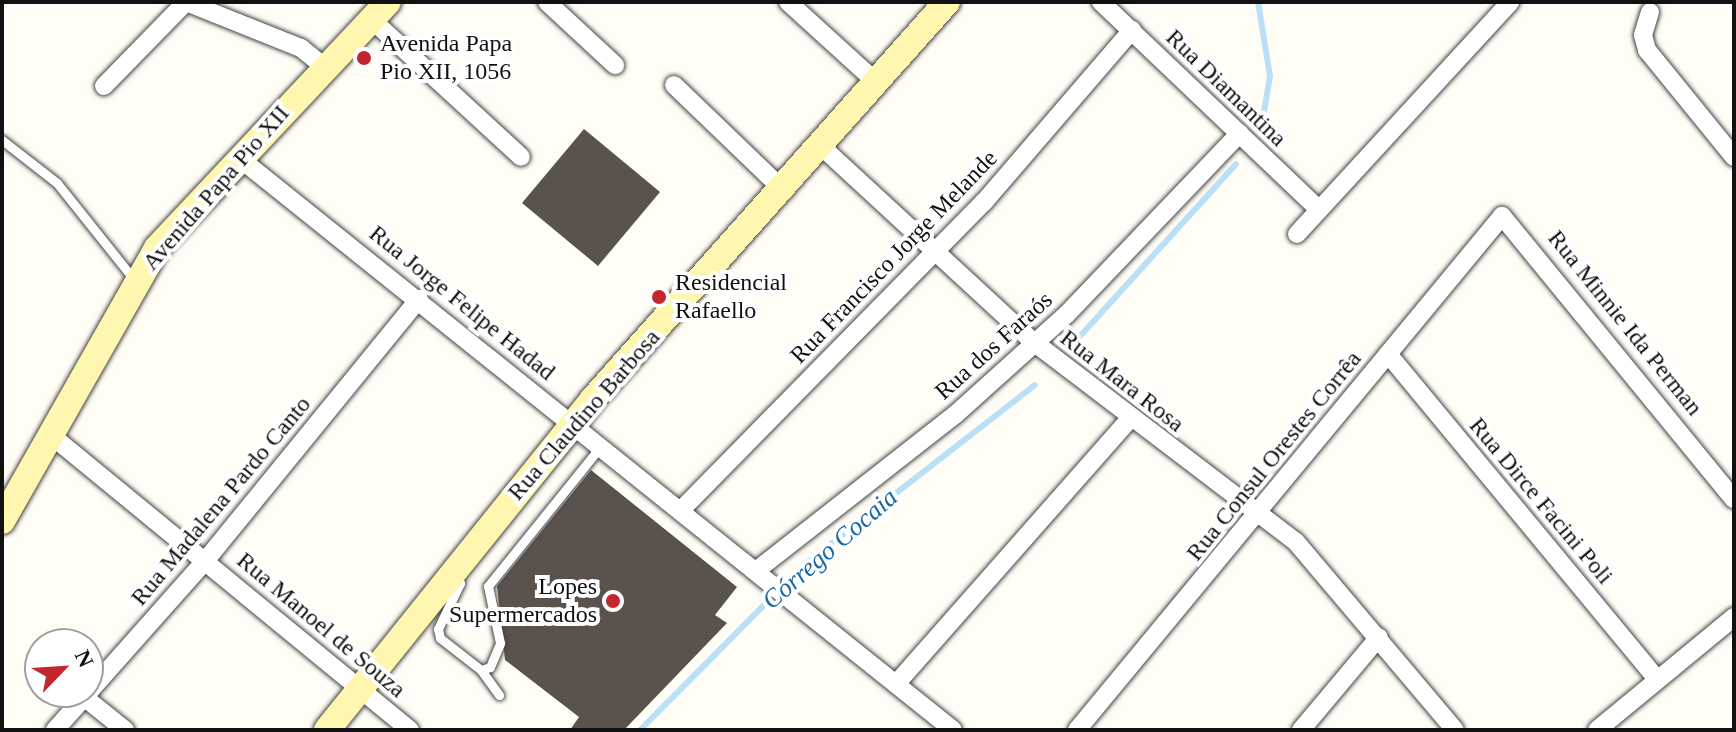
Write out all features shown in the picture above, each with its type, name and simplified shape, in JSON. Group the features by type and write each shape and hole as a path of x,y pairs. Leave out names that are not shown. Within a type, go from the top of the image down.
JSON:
{"street":[{"path":"104,86 186,2 301,48 323,66"},
{"path":"547,2 615,65"},
{"path":"788,2 876,82"},
{"name":"Rua Claudino Barbosa","path":"327,730 573,423 784,191 947,2"},
{"name":"Rua Diamantina","path":"1101,2 1318,209"},
{"path":"1297,234 1510,2"},
{"path":"1651,5 1643,35 1647,50 1734,157"},
{"path":"379,10 521,157"},
{"name":"Avenida Papa Pio XII","path":"2,521 12,486 52,436 136,282 238,157 379,10"},
{"name":"Rua Francisco Jorge Melande","path":"682,509 931,252 984,202 1132,30"},
{"path":"674,85 784,191"},
{"name":"Rua dos Faraós","path":"760,572 956,414 1031,340 1067,314 1240,133"},
{"name":"Rua Mara Rosa","path":"822,147 931,252 1031,340 1129,420 1296,542 1455,730"},
{"name":"Rua Jorge Felipe Hadad","path":"238,157 682,509 953,730"},
{"name":"Rua Consul Orestes Corrêa","path":"1077,730 1258,514 1492,224 1508,216"},
{"name":"Rua Minnie Ida Perman","path":"1508,216 1734,499"},
{"name":"Rua Madalena Pardo Canto","path":"104,675 206,560 419,299"},
{"name":"Rua Dirce Facini Poli","path":"1388,354 1657,679"},
{"path":"896,684 1129,420"},
{"name":"Rua Manoel de Souza","path":"52,436 410,730"},
{"path":"1597,730 1734,617"},
{"path":"1301,730 1379,637"},
{"name":"Rua Madalena Pardo Canto","path":"55,730 74,708"},
{"path":"98,708 125,730"}],"lane":[{"path":"2,140 57,183 136,282"},
{"path":"481,670 497,656 500,643 488,586 601,445"},
{"path":"454,569 460,583 438,629 440,638 481,670 499,695"}],"building":[{"path":"584,129 660,192 598,266 522,203"},
{"name":"Lopes Supermercados","path":"591,470 737,587 715,615 727,623 624,730 570,730 579,717 505,660 497,586"}],"waterway":[{"name":"Córrego Cocaia","path":"1258,2 1270,76 1261,130"},
{"name":"Córrego Cocaia","path":"1072,345 1236,164"},
{"name":"Córrego Cocaia","path":"640,730 805,564 1035,385"}],"place":[{"name":"Avenida Papa Pio XII, 1056","path":"364,58"},
{"name":"Residencial Rafaello","path":"659,297"},
{"name":"Lopes Supermercados","path":"613,601"}]}
